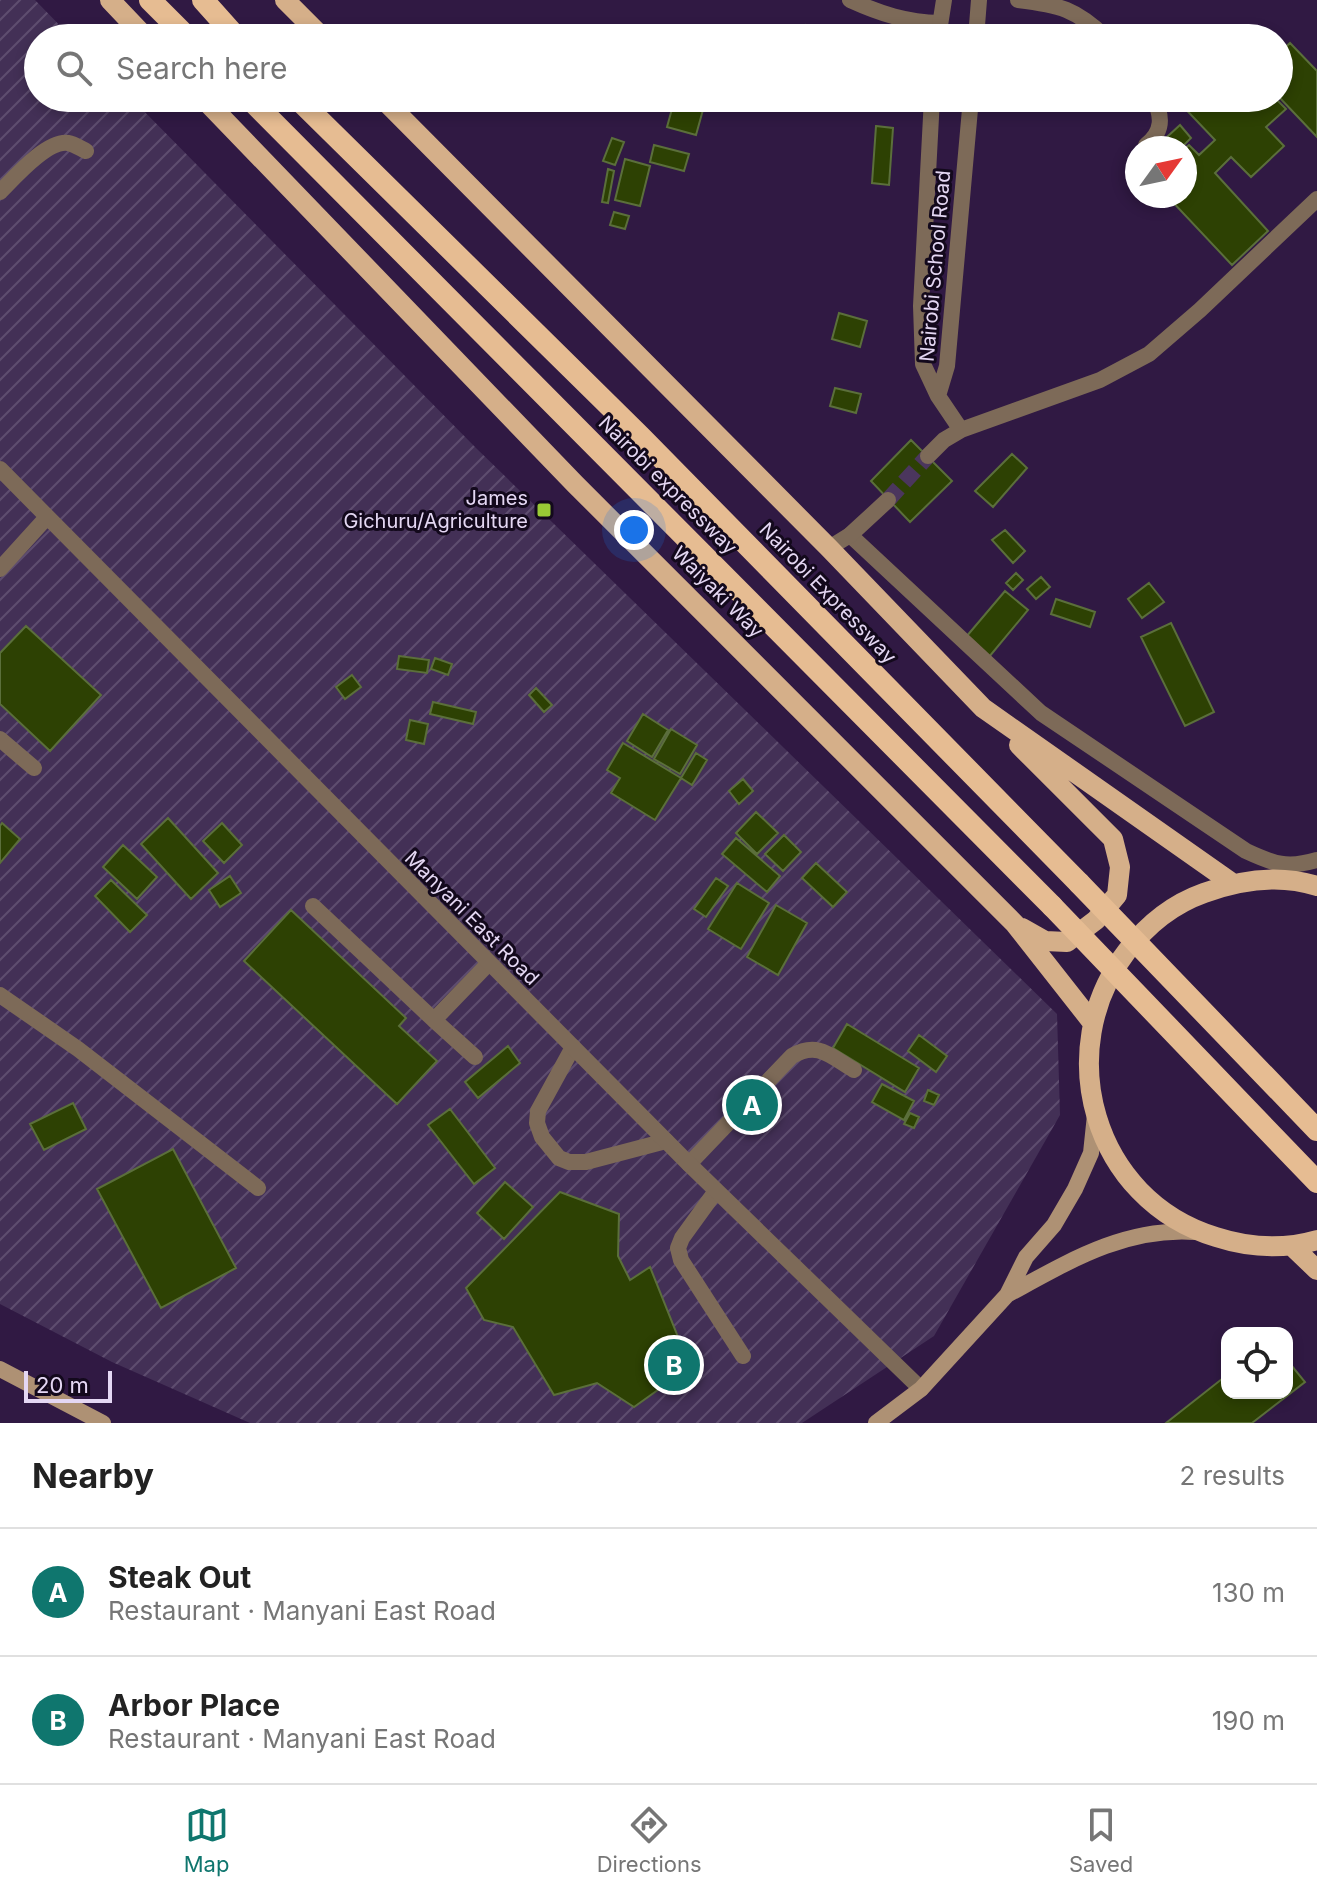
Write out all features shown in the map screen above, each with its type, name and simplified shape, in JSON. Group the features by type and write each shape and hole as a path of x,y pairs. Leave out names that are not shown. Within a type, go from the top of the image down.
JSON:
{"highway":[{"path":"150,0 174,24"},
{"path":"203,0 224,24"},
{"name":"Nairobi expressway","path":"263,112 1052,906 1317,1182"},
{"name":"Nairobi Expressway","path":"311,112 652,448 1317,1130"}],"main road":[{"path":"110,0 133,24"},
{"path":"285,0 309,24"},
{"name":"Waiyaki Way","path":"216,112 575,484 1015,924 1092,1022"},
{"path":"396,112 1113,839 1120,867 1117,895 1096,920 1067,942 1045,941 1015,924"},
{"path":"983,708 1232,883"},
{"path":"1313,882 1269,879 1232,883 1183,901 1142,932 1110,973 1092,1022 1087,1069 1095,1115 1110,1152 1133,1185 1163,1212 1198,1232 1244,1246 1293,1247 1317,1240"},
{"path":"876,1423 921,1389 1007,1295 1026,1257 1054,1225 1075,1189 1091,1153 1095,1115"},
{"path":"1007,1295 1066,1263 1112,1243 1166,1230 1198,1232"},
{"path":"1293,1247 1317,1270"},
{"path":"0,1369 103,1423"}],"street":[{"path":"850,0 886,16 919,24"},
{"path":"940,24 944,0"},
{"path":"977,24 979,0"},
{"path":"1018,0 1048,4 1084,17 1091,24"},
{"path":"931,112 921,306 923,364 938,396 961,430"},
{"name":"Nairobi School Road","path":"938,396 947,366 970,112"},
{"path":"1156,136 1160,125 1160,112"},
{"path":"0,192 39,155 56,145 71,144 86,151"},
{"path":"928,456 944,440 961,430 1100,380 1149,354 1317,199"},
{"name":"Manyani East Road","path":"0,469 716,1191 921,1389"},
{"path":"829,548 850,535 888,500"},
{"path":"0,569 47,517"},
{"path":"850,535 1041,713 1246,851 1279,865 1297,866 1317,860"},
{"path":"0,739 34,768"},
{"path":"313,906 475,1057"},
{"path":"434,1020 489,963"},
{"path":"0,995 78,1049 258,1188"},
{"path":"573,1047 538,1111 537,1123 542,1137 559,1158 569,1162 586,1162 666,1141"},
{"path":"689,1164 792,1056 806,1048 817,1049 854,1070"},
{"path":"716,1191 678,1248 681,1260 743,1356"}],"shaded area":[{"path":"0,0 35,0 58,24 24,24 24,112 145,112 476,448 1057,1014 1060,1115 934,1336 802,1423 250,1423 112,1362 0,1304"}],"building":[{"path":"1293,46 1317,71 1317,137 1293,112"},
{"path":"671,112 702,112 696,135 667,127"},
{"path":"1188,112 1283,112 1266,127 1284,146 1251,177 1231,157 1215,173 1268,231 1232,265 1178,208 1197,208 1197,153 1199,155 1215,140"},
{"path":"1180,125 1189,136 1168,136"},
{"path":"876,126 893,128 889,185 872,183"},
{"path":"612,138 624,142 615,165 603,161"},
{"path":"654,145 689,154 684,171 650,162"},
{"path":"625,159 650,166 640,206 615,200"},
{"path":"608,169 614,171 608,203 602,202"},
{"path":"614,212 629,216 625,229 610,225"},
{"path":"839,313 867,321 860,347 832,339"},
{"path":"835,388 861,394 856,413 830,406"},
{"path":"911,440 952,481 910,522 871,481"},
{"path":"1012,454 1027,468 993,507 975,491"},
{"path":"1005,530 1025,551 1013,563 992,540"},
{"path":"1016,573 1023,580 1013,590 1006,583"},
{"path":"1041,577 1050,587 1036,599 1027,589"},
{"path":"1149,583 1164,602 1142,618 1128,599"},
{"path":"1005,591 1028,610 989,657 966,637"},
{"path":"1056,599 1095,612 1090,627 1051,614"},
{"path":"1171,623 1214,712 1185,726 1141,637"},
{"path":"26,626 101,695 50,751 0,704 0,653"},
{"path":"399,656 429,660 427,673 397,669"},
{"path":"435,658 452,664 448,675 431,669"},
{"path":"352,675 361,687 345,699 336,687"},
{"path":"536,688 552,705 544,712 529,695"},
{"path":"433,702 476,712 473,724 430,714"},
{"path":"643,714 668,730 652,757 627,741"},
{"path":"410,720 428,724 424,744 406,740"},
{"path":"671,729 697,745 680,774 654,759"},
{"path":"623,743 681,778 655,820 611,793 620,778 607,770"},
{"path":"696,753 707,760 692,785 681,778"},
{"path":"743,779 753,791 739,804 729,791"},
{"path":"756,812 778,833 757,854 736,833"},
{"path":"168,818 218,873 191,899 141,844"},
{"path":"2,823 20,839 0,863 0,826"},
{"path":"222,823 242,845 224,863 203,841"},
{"path":"784,835 801,852 783,871 765,854"},
{"path":"736,838 780,876 767,892 722,854"},
{"path":"123,845 157,877 137,899 103,867"},
{"path":"816,863 847,892 833,907 802,878"},
{"path":"230,876 241,893 220,907 209,890"},
{"path":"716,878 728,886 706,917 694,909"},
{"path":"111,880 147,915 130,932 95,896"},
{"path":"737,883 769,903 741,949 708,929"},
{"path":"776,905 807,923 778,975 747,957"},
{"path":"291,910 406,1018 399,1026 437,1061 397,1104 244,961"},
{"path":"847,1024 919,1068 905,1092 833,1048"},
{"path":"919,1035 947,1056 936,1072 908,1051"},
{"path":"508,1046 520,1063 478,1098 465,1082"},
{"path":"882,1084 914,1101 904,1120 872,1102"},
{"path":"928,1090 939,1095 934,1105 924,1101"},
{"path":"73,1103 86,1129 44,1150 30,1124"},
{"path":"450,1109 495,1168 474,1184 428,1125"},
{"path":"910,1113 919,1117 914,1128 904,1124"},
{"path":"173,1149 236,1268 161,1308 97,1189"},
{"path":"505,1182 533,1207 504,1239 477,1213"},
{"path":"560,1192 619,1214 618,1256 630,1280 650,1267 690,1367 634,1407 597,1383 554,1395 513,1327 484,1320 466,1288"},
{"path":"1293,1367 1305,1382 1293,1391"},
{"path":"1221,1380 1221,1399 1283,1399 1252,1423 1166,1423"}],"tunnel":[{"path":"888,500 928,456"}],"place":[{"name":"James Gichuru/Agriculture","path":"544,510"},
{"name":"Steak Out","path":"752,1105"},
{"name":"Arbor Place","path":"674,1365"}]}
